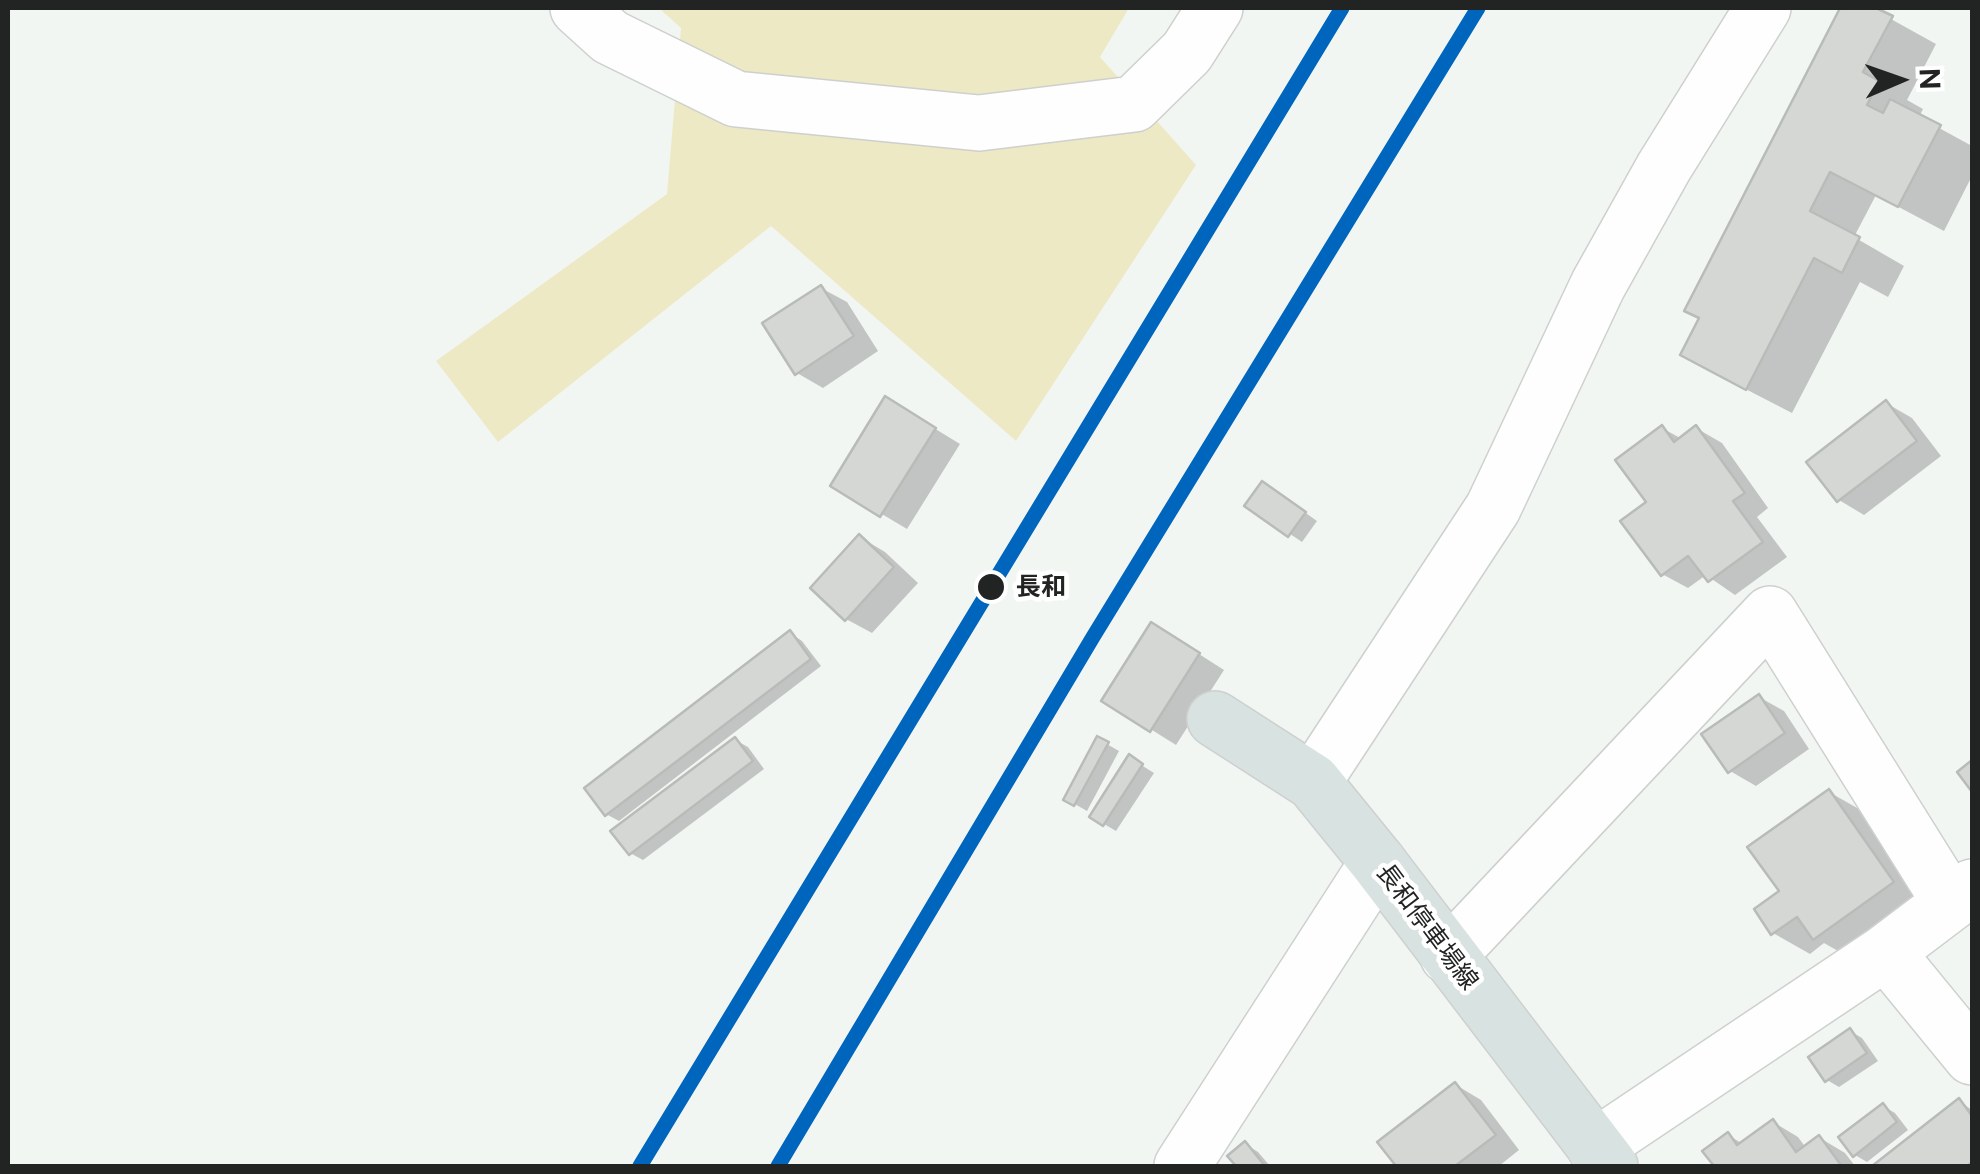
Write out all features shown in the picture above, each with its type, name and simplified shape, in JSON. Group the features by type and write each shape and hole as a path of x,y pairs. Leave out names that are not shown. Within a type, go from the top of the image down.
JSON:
{"main road":[{"name":"長和停車場線","path":"1215,719 1313,782 1603,1157"}],"street":[{"path":"578,8 610,37 736,99 979,123 1134,104 1187,52 1215,8"},
{"path":"1313,782 1493,508 1598,285 1664,167 1763,8"},
{"path":"1448,956 1770,614 1962,895 1603,1157"},
{"path":"1182,1166 1378,862"},
{"path":"1886,952 1972,1057"}],"shaded area":[{"path":"659,8 1129,8 1100,57 1196,165 1016,441 771,226 498,442 436,361 667,194 681,28"}],"building":[{"path":"1840,8 1876,8 1893,16 1863,72 1879,81 1867,105 1883,113 1890,99 1941,125 1898,207 1830,172 1810,211 1860,237 1842,273 1814,258 1746,390 1680,355 1699,318 1684,311"},
{"path":"821,285 854,336 795,375 762,323"},
{"path":"885,396 936,428 880,517 830,486"},
{"path":"1886,400 1917,441 1837,502 1806,462"},
{"path":"1662,425 1674,442 1696,425 1745,493 1733,501 1763,542 1708,582 1688,556 1661,576 1620,521 1646,502 1615,460"},
{"path":"1262,481 1306,512 1288,537 1244,506"},
{"path":"859,534 894,567 845,621 810,588"},
{"path":"1151,622 1200,653 1150,732 1101,701"},
{"path":"790,630 811,659 605,816 584,788"},
{"path":"1759,694 1785,733 1728,773 1701,734"},
{"path":"1097,736 1109,742 1074,806 1063,800"},
{"path":"735,737 753,761 629,855 610,831"},
{"path":"1129,754 1143,764 1103,826 1089,817"},
{"path":"1972,760 1972,792 1957,772"},
{"path":"1829,789 1894,882 1813,940 1797,917 1771,935 1754,909 1779,891 1747,847"},
{"path":"1850,1028 1867,1053 1825,1082 1808,1057"},
{"path":"1455,1082 1496,1135 1455,1166 1396,1166 1377,1142"},
{"path":"1959,1098 1972,1116 1972,1162 1967,1166 1872,1166"},
{"path":"1883,1103 1897,1122 1853,1157 1838,1137"},
{"path":"1773,1119 1796,1152 1819,1135 1841,1165 1714,1166 1702,1151 1728,1132 1737,1145"},
{"path":"1245,1141 1265,1166 1236,1166 1227,1156"}],"transit line":[{"path":"640,1166 1342,8"},
{"path":"778,1166 1093,637 1478,8"}],"place":[{"name":"長和","path":"991,587"}]}
